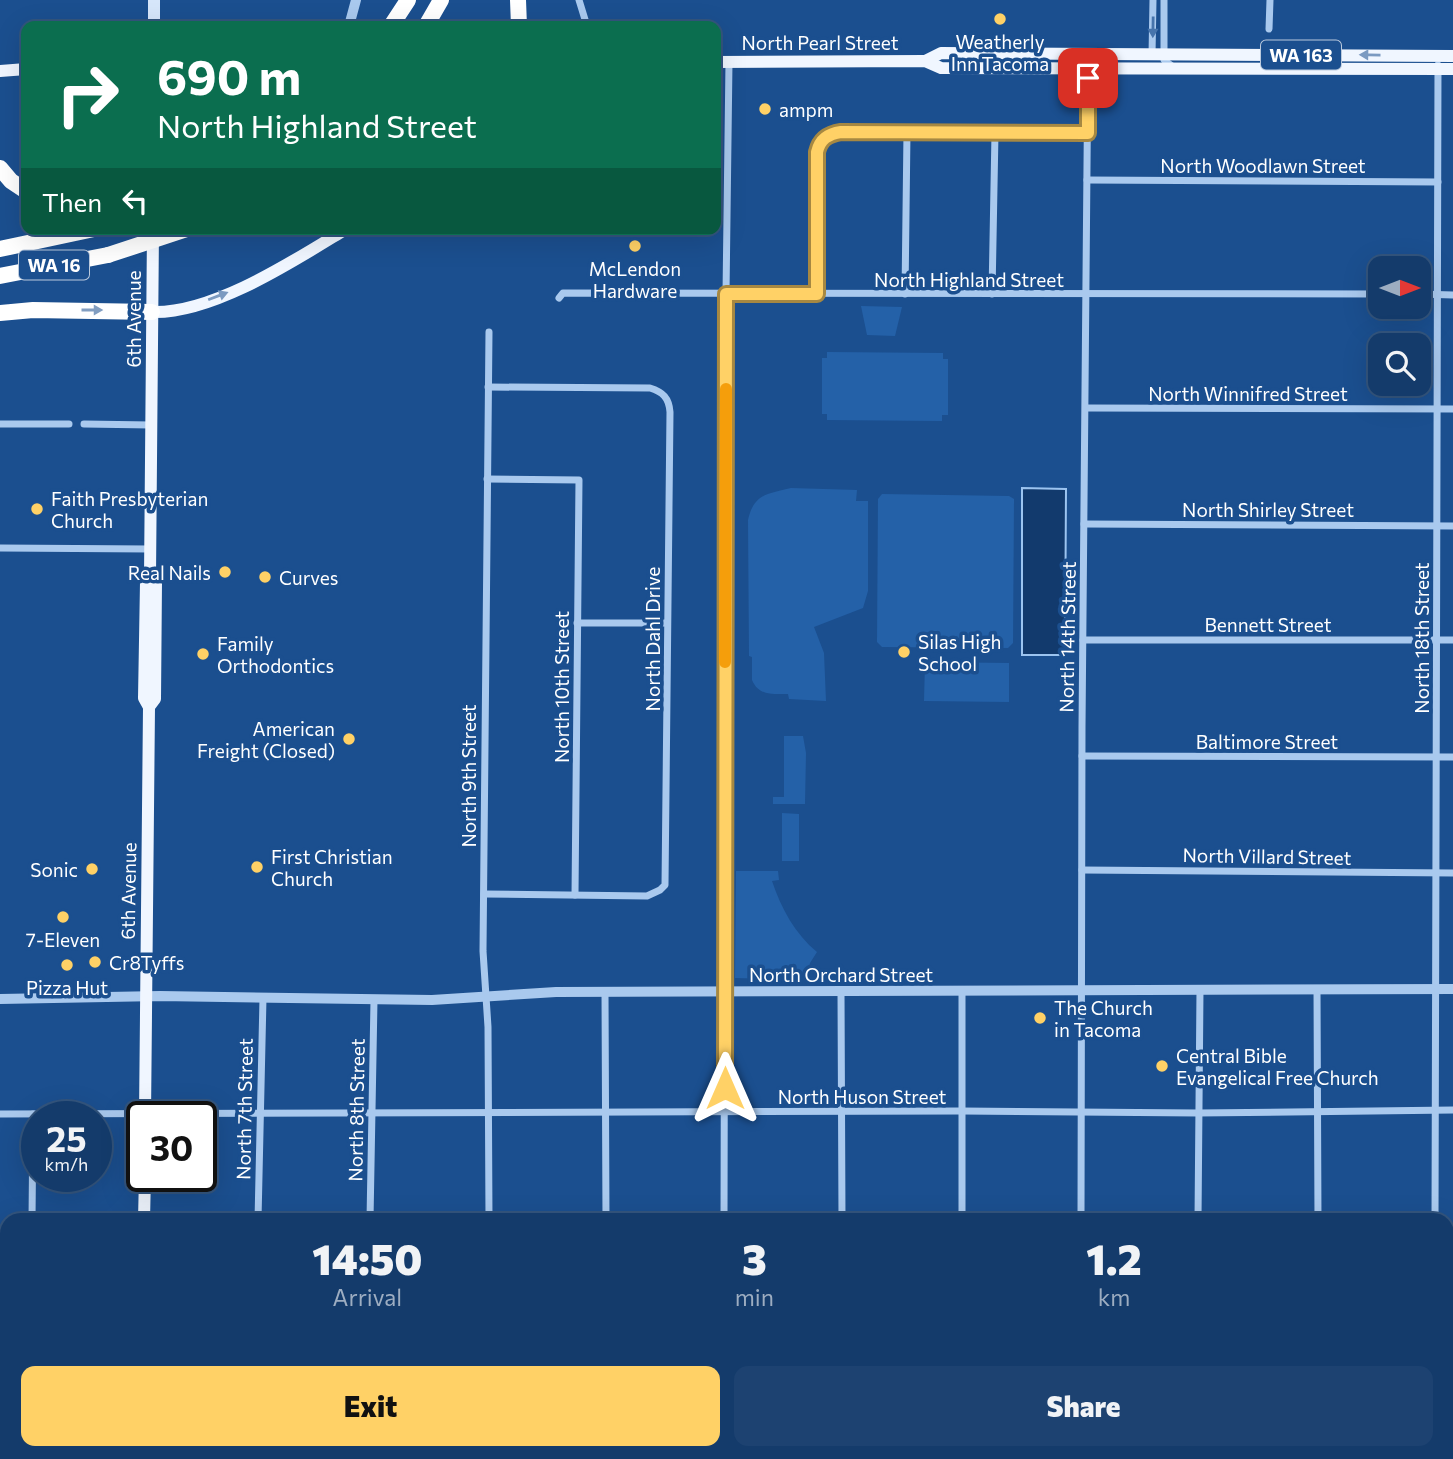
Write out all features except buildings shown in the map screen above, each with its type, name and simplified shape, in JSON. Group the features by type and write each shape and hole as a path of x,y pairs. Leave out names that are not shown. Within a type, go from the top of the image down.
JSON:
{"highway":[{"path":"395,21 408,0"},
{"path":"429,21 439,5"},
{"path":"0,168 21,187"},
{"name":"WA 16","path":"0,249 66,235"},
{"name":"WA 16","path":"0,276 107,255 172,235"},
{"path":"0,313 33,310 152,312"}],"main road":[{"path":"154,21 155,0"},
{"name":"North Pearl Street","path":"925,61 941,53 1453,56"},
{"name":"North Pearl Street","path":"722,62 925,61 941,68 1453,69"},
{"path":"0,71 21,69"},
{"name":"6th Avenue","path":"145,1101 149,707 155,699 156,582 150,577 153,235"},
{"path":"152,312 186,307 265,278 336,235"},
{"path":"144,1213 145,1192"}],"street":[{"path":"350,21 356,0"},
{"path":"579,0 585,21"},
{"path":"1153,0 1158,54 1165,63 1183,70"},
{"path":"1129,69 1149,65 1158,54 1164,0"},
{"path":"1269,0 1269,29"},
{"name":"North 14th Street","path":"1081,1213 1088,54"},
{"name":"North 18th Street","path":"1435,1213 1438,56"},
{"path":"722,62 726,294 724,1213"},
{"path":"817,294 817,156 823,138 841,132 1088,133"},
{"path":"905,294 907,132"},
{"path":"992,294 995,133"},
{"name":"North Woodlawn Street","path":"1087,180 1438,182"},
{"name":"North Highland Street","path":"559,298 563,293 1368,294"},
{"path":"1432,294 1453,295"},
{"name":"North 9th Street","path":"489,332 484,894 489,1213"},
{"name":"North Dahl Drive","path":"488,387 642,387 658,390 664,394 670,405 665,885 647,896 575,895"},
{"name":"North Winnifred Street","path":"1086,408 1453,409"},
{"path":"0,424 69,424"},
{"path":"84,424 152,425"},
{"name":"North 10th Street","path":"487,479 579,480 575,895"},
{"name":"North Shirley Street","path":"1084,524 1453,526"},
{"path":"0,548 150,549"},
{"path":"577,623 667,623"},
{"name":"Bennett Street","path":"1083,640 1453,640"},
{"name":"Baltimore Street","path":"1082,756 1453,757"},
{"name":"North Villard Street","path":"1082,870 1453,873"},
{"path":"484,894 575,895"},
{"path":"1317,989 1318,1213"},
{"name":"North Orchard Street","path":"0,999 146,996 374,1000 605,992 1453,989"},
{"path":"1198,1213 1200,990"},
{"path":"841,991 842,1213"},
{"path":"962,991 962,1213"},
{"path":"605,992 606,1213"},
{"name":"North 7th Street","path":"258,1213 263,998"},
{"name":"North 8th Street","path":"370,1213 374,1000"},
{"name":"North Huson Street","path":"217,1114 1453,1110"},
{"name":"North Huson Street","path":"0,1114 21,1114"},
{"path":"32,1192 32,1213"}],"shaded area":[{"path":"861,306 902,307 895,336 867,335"},
{"path":"827,352 943,353 943,359 948,359 948,415 942,415 942,421 827,420 827,414 822,414 822,358 827,358"},
{"path":"791,488 857,490 856,501 868,501 868,591 863,608 814,627 824,653 826,701 789,699 788,694 767,693 758,689 752,680 752,657 749,656 748,520 754,504 763,496"},
{"path":"1022,488 1066,489 1065,655 1022,655"},
{"path":"882,494 1009,496 1014,499 1013,643 1008,648 882,647 877,642 878,499"},
{"path":"925,662 1009,663 1009,702 924,701"},
{"path":"784,736 803,736 806,753 805,804 773,804 773,797 784,797"},
{"path":"782,813 799,814 799,861 782,861"},
{"path":"736,871 778,871 779,880 772,881 780,901 795,929 817,952 810,963 808,980 735,978"}],"slow traffic":[{"path":"725,662 726,389"}],"place":[{"name":"Weatherly Inn Tacoma","path":"1000,19"},
{"name":"ampm","path":"765,109"},
{"name":"McLendon Hardware","path":"635,246"},
{"name":"Faith Presbyterian Church","path":"37,509"},
{"name":"Real Nails","path":"225,572"},
{"name":"Curves","path":"265,577"},
{"name":"Silas High School","path":"904,652"},
{"name":"Family Orthodontics","path":"203,654"},
{"name":"American Freight (Closed)","path":"349,739"},
{"name":"First Christian Church","path":"257,867"},
{"name":"Sonic","path":"92,869"},
{"name":"7-Eleven","path":"63,917"},
{"name":"Cr8Tyffs","path":"95,962"},
{"name":"Pizza Hut","path":"67,965"},
{"name":"The Church in Tacoma","path":"1040,1018"},
{"name":"Central Bible Evangelical Free Church","path":"1162,1066"}],"route":[{"path":"725,1088 726,294 817,294 817,152 821,140 828,135 841,132 1088,133 1088,78"}]}
